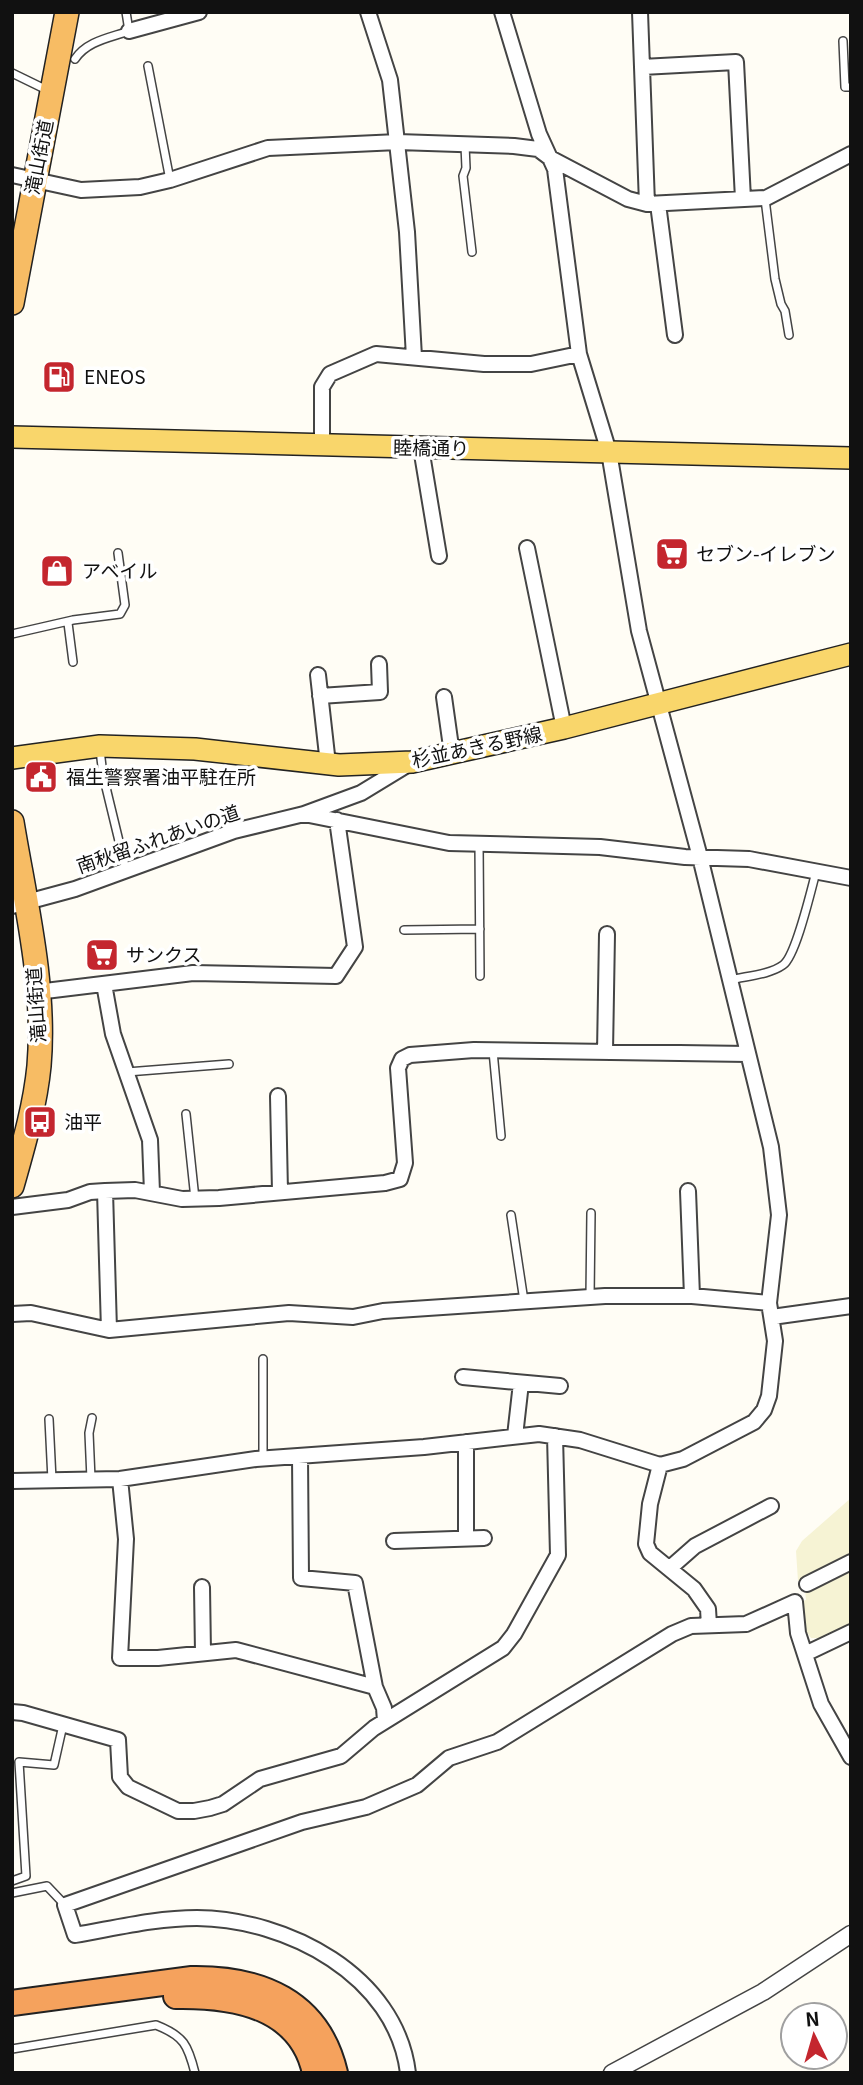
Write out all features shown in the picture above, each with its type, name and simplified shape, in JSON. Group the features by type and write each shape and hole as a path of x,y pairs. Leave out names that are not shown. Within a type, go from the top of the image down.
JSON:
{"highway":[{"name":"滝山街道","path":"12,303 23,178 52,92 67,12"},
{"name":"滝山街道","path":"12,822 19,905 37,992 39,1053 35,1096 12,1186"},
{"path":"12,2003 192,1979 221,1979 246,1983 279,1996 302,2013 324,2041 335,2073"},
{"path":"12,2018 174,1996 227,1998 257,2006 274,2014 286,2024 305,2045 315,2073"}],"main road":[{"name":"睦橋通り","path":"12,437 851,458"},
{"name":"杉並あきる野線","path":"12,758 100,746 195,749 328,764 411,762 564,728 851,654"}],"street":[{"path":"130,31 199,12"},
{"path":"368,12 390,80 407,232 415,357"},
{"path":"12,1482 120,1479 263,1459 539,1434 580,1440 660,1465 683,1459 754,1422 764,1410 769,1396 775,1341 771,1310 779,1215 771,1147 700,857 639,631 609,452 579,355 555,169 539,134 502,12"},
{"path":"640,12 652,204 675,335"},
{"path":"642,67 736,62 743,199"},
{"path":"23,178 81,190 140,187 268,148 398,142 465,144 538,149 628,199 652,204 766,198 851,154"},
{"path":"321,446 322,387 330,374 376,354 484,364 531,363 579,355"},
{"path":"421,448 439,556"},
{"path":"527,548 564,728"},
{"path":"320,696 380,691 379,664"},
{"path":"318,674 328,764"},
{"path":"444,697 452,754"},
{"name":"南秋留ふれあいの道","path":"19,905 75,889 234,831 304,814 360,793 411,762"},
{"path":"304,814 449,843 600,847 749,859 851,878"},
{"path":"37,992 193,973 336,976 355,947 337,820"},
{"path":"605,1052 607,934"},
{"path":"104,984 113,1034 150,1140 152,1192"},
{"path":"12,1207 68,1200 90,1192 152,1192 195,1199 256,1196 385,1183 400,1179 405,1163 398,1068 402,1059 411,1055 474,1050 748,1054"},
{"path":"278,1096 280,1192"},
{"path":"104,1191 109,1330"},
{"path":"688,1191 692,1296"},
{"path":"12,1314 31,1313 109,1330 289,1313 353,1317 383,1311 590,1297 692,1296 771,1310 851,1306"},
{"path":"463,1377 560,1386"},
{"path":"515,1436 521,1383"},
{"path":"12,1712 118,1740 120,1777 128,1787 178,1811 194,1811 223,1804 260,1779 341,1756 385,1721 503,1648 514,1634 558,1555 555,1436"},
{"path":"466,1442 466,1538"},
{"path":"300,1457 301,1578 355,1583 375,1687 384,1708 385,1721"},
{"path":"660,1465 650,1504 646,1544 650,1553 694,1589 708,1609 709,1625"},
{"path":"120,1479 126,1539 120,1658 158,1658 236,1650 375,1687"},
{"path":"670,1568 695,1546 771,1506"},
{"path":"394,1541 484,1538"},
{"path":"807,1584 851,1562"},
{"path":"202,1587 203,1653"},
{"path":"408,2073 390,2018 374,1995 348,1971 296,1939 237,1923 201,1919 168,1919 75,1935 65,1905 302,1822 366,1807 417,1785 449,1758 497,1742 671,1634 691,1626 746,1624 795,1602 798,1633 821,1704 851,1757"},
{"path":"806,1654 851,1632"},
{"path":"611,2073 763,1992 851,1934"}],"lane":[{"path":"75,59 81,50 89,45 130,31 126,12"},
{"path":"843,41 845,87 851,88"},
{"path":"148,66 170,180"},
{"path":"12,74 52,92"},
{"path":"465,144 466,168 463,176 472,252"},
{"path":"766,198 775,279 789,335"},
{"path":"12,634 73,620 120,614 125,606 118,553"},
{"path":"68,623 73,662"},
{"path":"100,746 103,775 126,870"},
{"path":"479,844 480,976"},
{"path":"730,980 777,968 786,963 797,937 816,872"},
{"path":"404,930 480,929"},
{"path":"493,1051 501,1136"},
{"path":"126,1072 229,1064"},
{"path":"186,1114 195,1199"},
{"path":"590,1297 591,1213"},
{"path":"511,1215 524,1302"},
{"path":"263,1459 264,1359"},
{"path":"91,1480 89,1433 92,1418"},
{"path":"50,1419 52,1480"},
{"path":"12,1881 26,1876 19,1762 54,1765 63,1724"},
{"path":"12,1893 47,1886 65,1905"},
{"path":"12,2049 156,2025 172,2031 183,2040 190,2051 195,2073"}],"shaded area":[{"path":"851,1498 851,1555 798,1581 796,1551 802,1541"},
{"path":"851,1567 851,1626 825,1638 811,1638 806,1631 802,1601 806,1600 805,1590"}],"place":[{"name":"ENEOS","path":"59,377"},
{"name":"セブン-イレブン","path":"672,554"},
{"name":"アベイル","path":"57,571"},
{"name":"福生警察署油平駐在所","path":"41,777"},
{"name":"サンクス","path":"102,955"},
{"name":"油平","path":"40,1122"}]}
